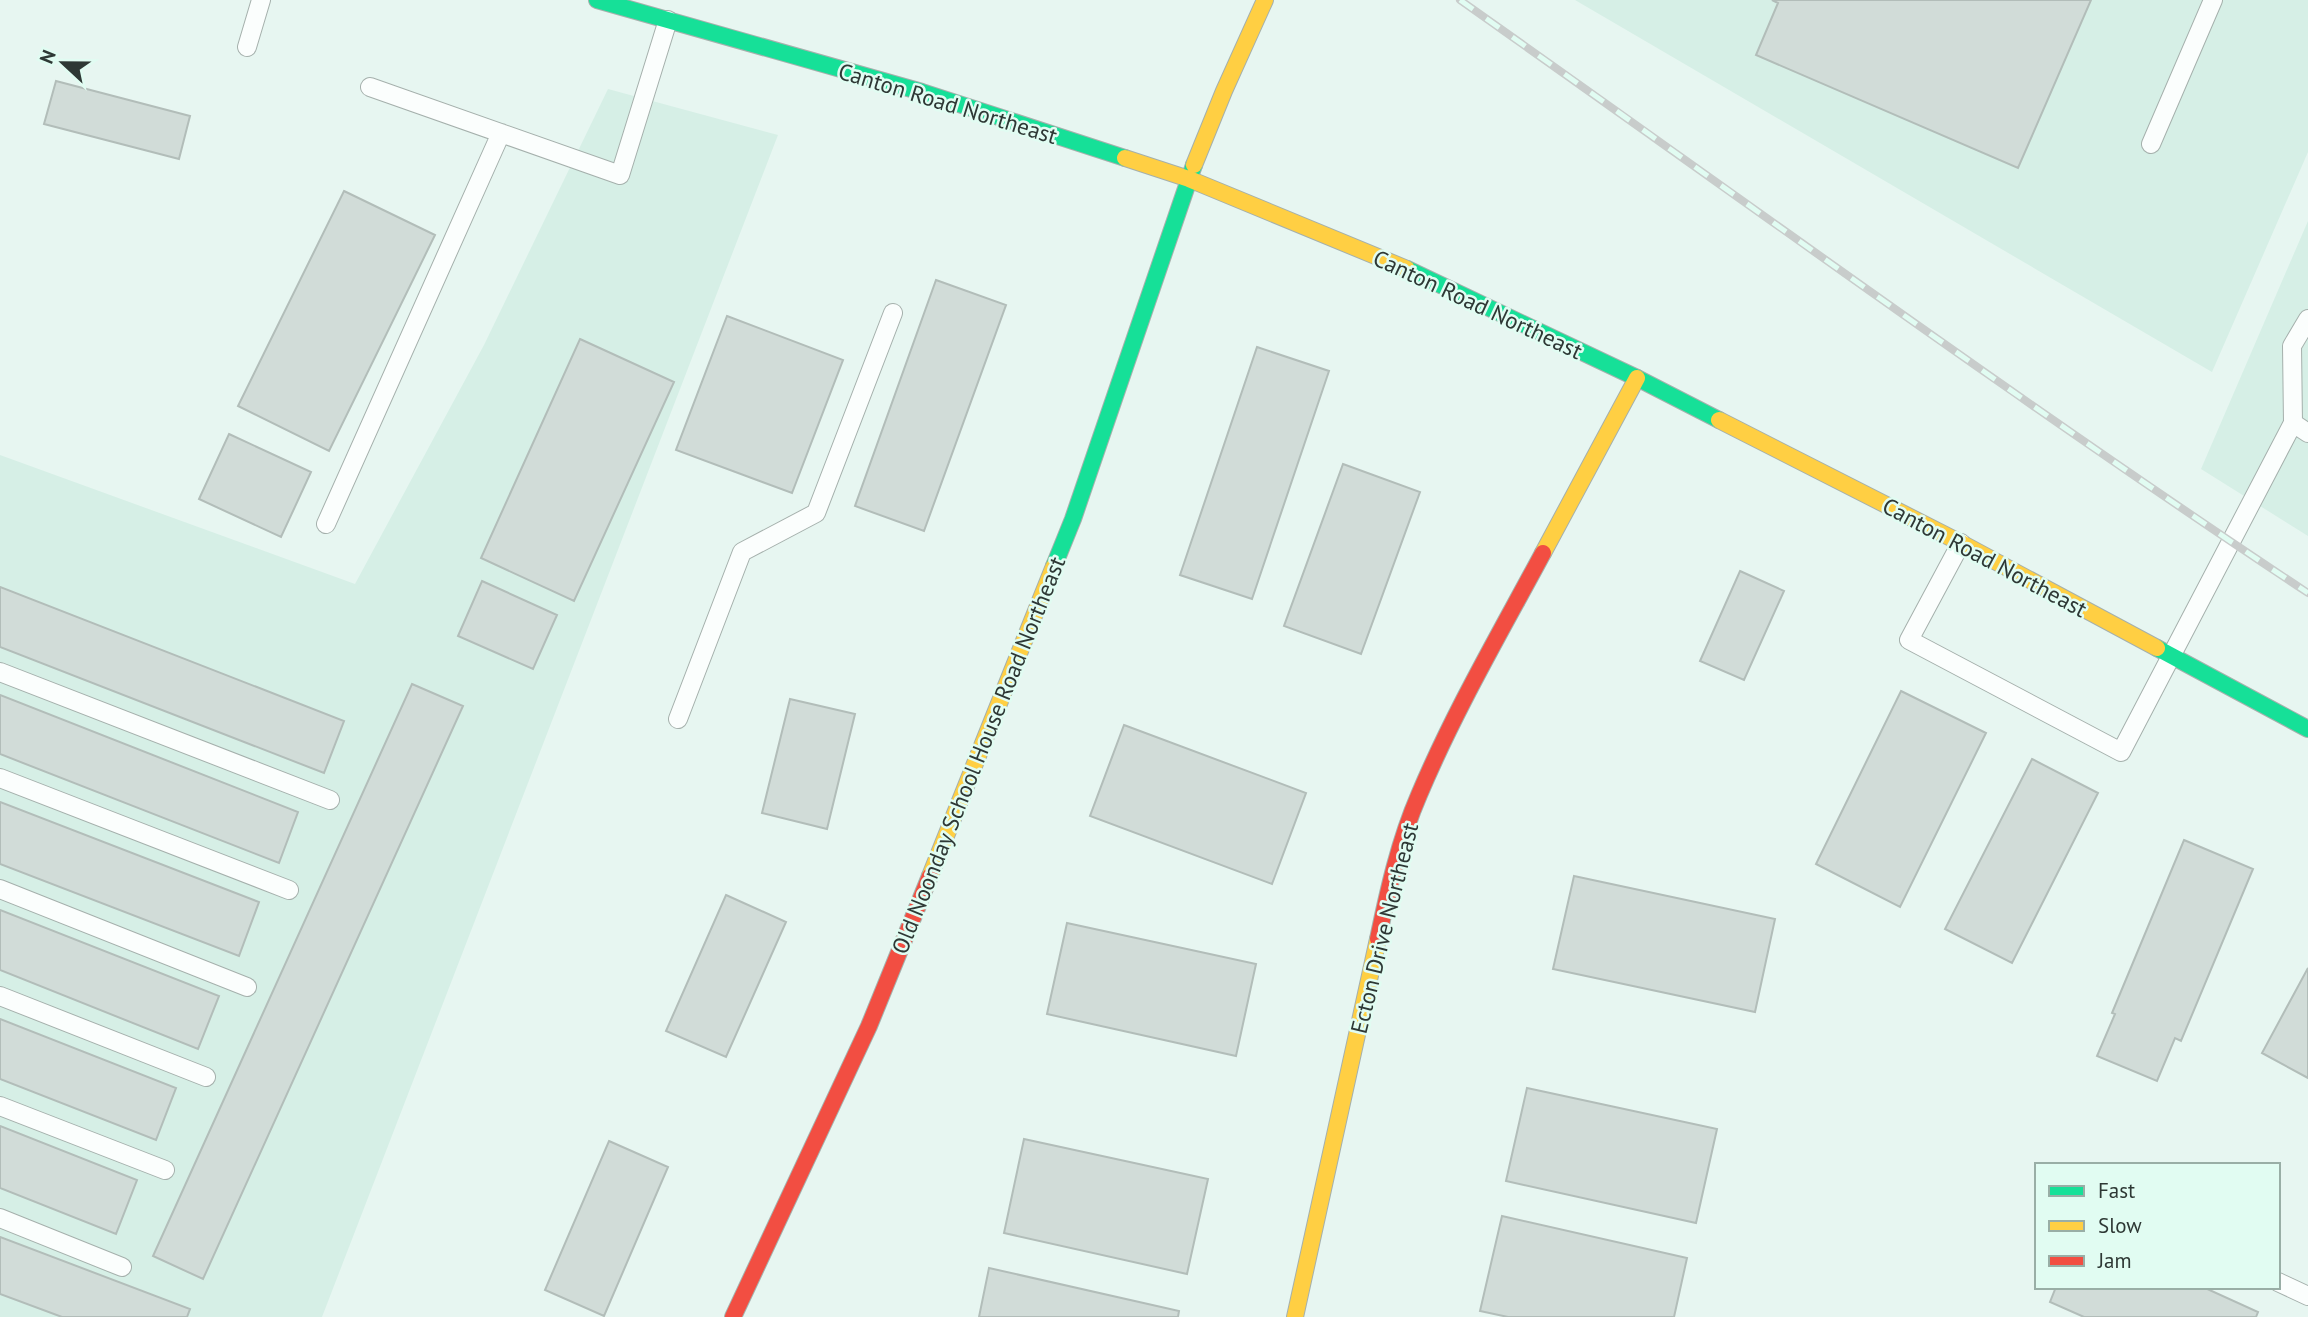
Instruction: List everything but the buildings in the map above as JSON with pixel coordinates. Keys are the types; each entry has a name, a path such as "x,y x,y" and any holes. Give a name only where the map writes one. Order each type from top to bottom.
{"street":[{"name":"Canton Road Northeast","path":"597,0 922,92 1189,179 1407,268 1637,378 1961,542 2308,729"},
{"name":"Old Noonday School House Road Northeast","path":"733,1317 869,1026 1073,519 1189,179 1224,91 1265,0"},
{"name":"Ecton Drive Northeast","path":"1295,1317 1390,883 1418,797 1462,704 1637,378"}],"lane":[{"path":"247,47 261,0"},
{"path":"2151,144 2213,0"},
{"path":"370,87 620,176 668,20"},
{"path":"326,524 501,134"},
{"path":"678,719 742,552 816,513 893,313"},
{"path":"1961,542 1909,640 2121,752 2300,428 2292,346 2308,319"},
{"path":"0,672 330,800"},
{"path":"0,778 289,890"},
{"path":"0,889 247,987"},
{"path":"0,996 206,1077"},
{"path":"0,1106 165,1170"},
{"path":"0,1218 122,1267"},
{"path":"2280,1283 2308,1297"}],"shaded area":[{"path":"1575,0 2308,0 2308,152 2212,372"},
{"path":"608,89 778,135 322,1317 0,1317 0,455 355,584 484,345"},
{"path":"2308,221 2308,536 2201,469"}],"railway":[{"path":"1460,0 1988,374 2308,593"}],"traffic: fast":[{"path":"597,0 922,92 1125,158"},
{"path":"1054,566 1073,519 1194,165"},
{"path":"1407,269 1719,420"},
{"path":"2157,648 2308,729"}],"traffic: slow":[{"path":"1194,165 1265,0"},
{"path":"1125,158 1189,179 1407,269"},
{"path":"1543,553 1637,378"},
{"path":"1719,420 1961,543 2157,648"},
{"path":"930,876 1054,566"},
{"path":"1295,1317 1378,939"}],"traffic: jam":[{"path":"1378,939 1400,848 1419,795 1462,703 1543,553"},
{"path":"733,1317 869,1026 930,876"}]}
